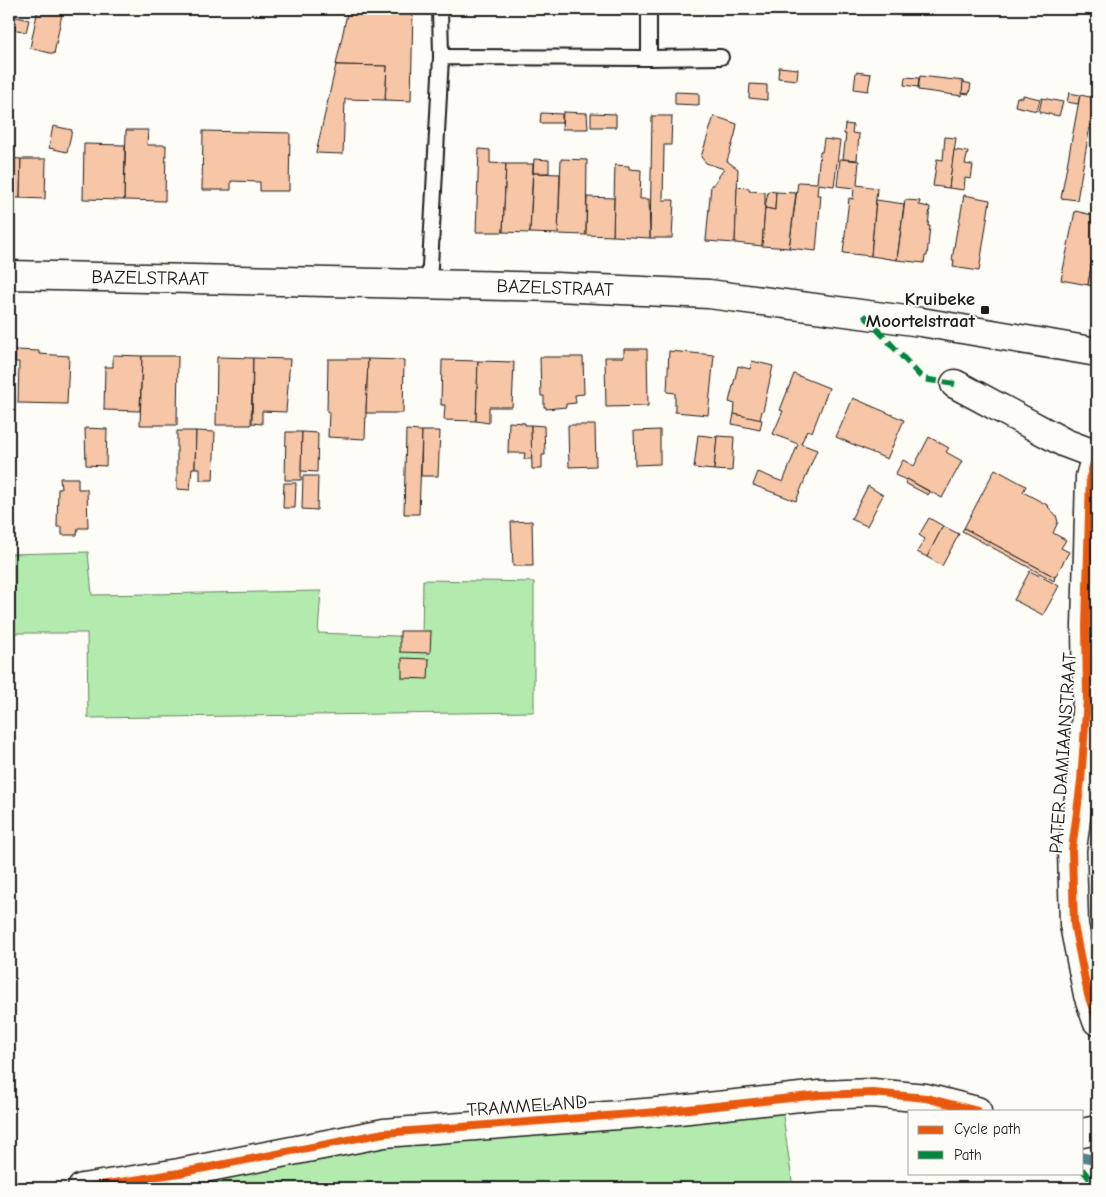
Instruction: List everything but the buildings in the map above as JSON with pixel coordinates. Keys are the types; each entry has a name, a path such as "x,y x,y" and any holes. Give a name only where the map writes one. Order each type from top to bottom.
{"street":[{"name":"BAZELSTRAAT","path":"9,275 556,288 709,294 921,322 1097,352"},
{"path":"955,384 1065,443 1097,455"},
{"name":"PATER DAMIAANSTRAAT","path":"1097,455 1090,477 1086,626 1087,699 1081,781 1072,850 1074,924 1088,996 1097,1021"},
{"name":"TRAMMELAND","path":"82,1188 179,1173 384,1133 873,1093 926,1098 973,1110"},
{"path":"1084,1133 1097,1130"}],"lane":[{"path":"429,285 441,57 440,9"},
{"path":"649,9 649,58"},
{"path":"441,57 721,57"}],"green space":[{"path":"88,552 92,595 321,591 318,633 422,637 423,580 534,582 534,712 88,718 87,633 9,633 9,554"},
{"path":"782,1109 793,1188 69,1188 318,1131 532,1113"}],"waterway":[{"path":"1084,1157 1097,1160"}],"marked path":[{"path":"864,315 923,379 955,384"},
{"path":"1084,1172 1089,1178 1097,1179"}],"cycle path":[{"path":"1096,455 1090,477 1086,626 1087,699 1081,781 1072,850 1074,925 1088,995 1097,1021"},
{"path":"82,1188 179,1173 384,1133 670,1111 819,1095 873,1093 926,1098 973,1110"}],"place":[{"name":"Kruibeke Moortelstraat","path":"985,310"}]}
